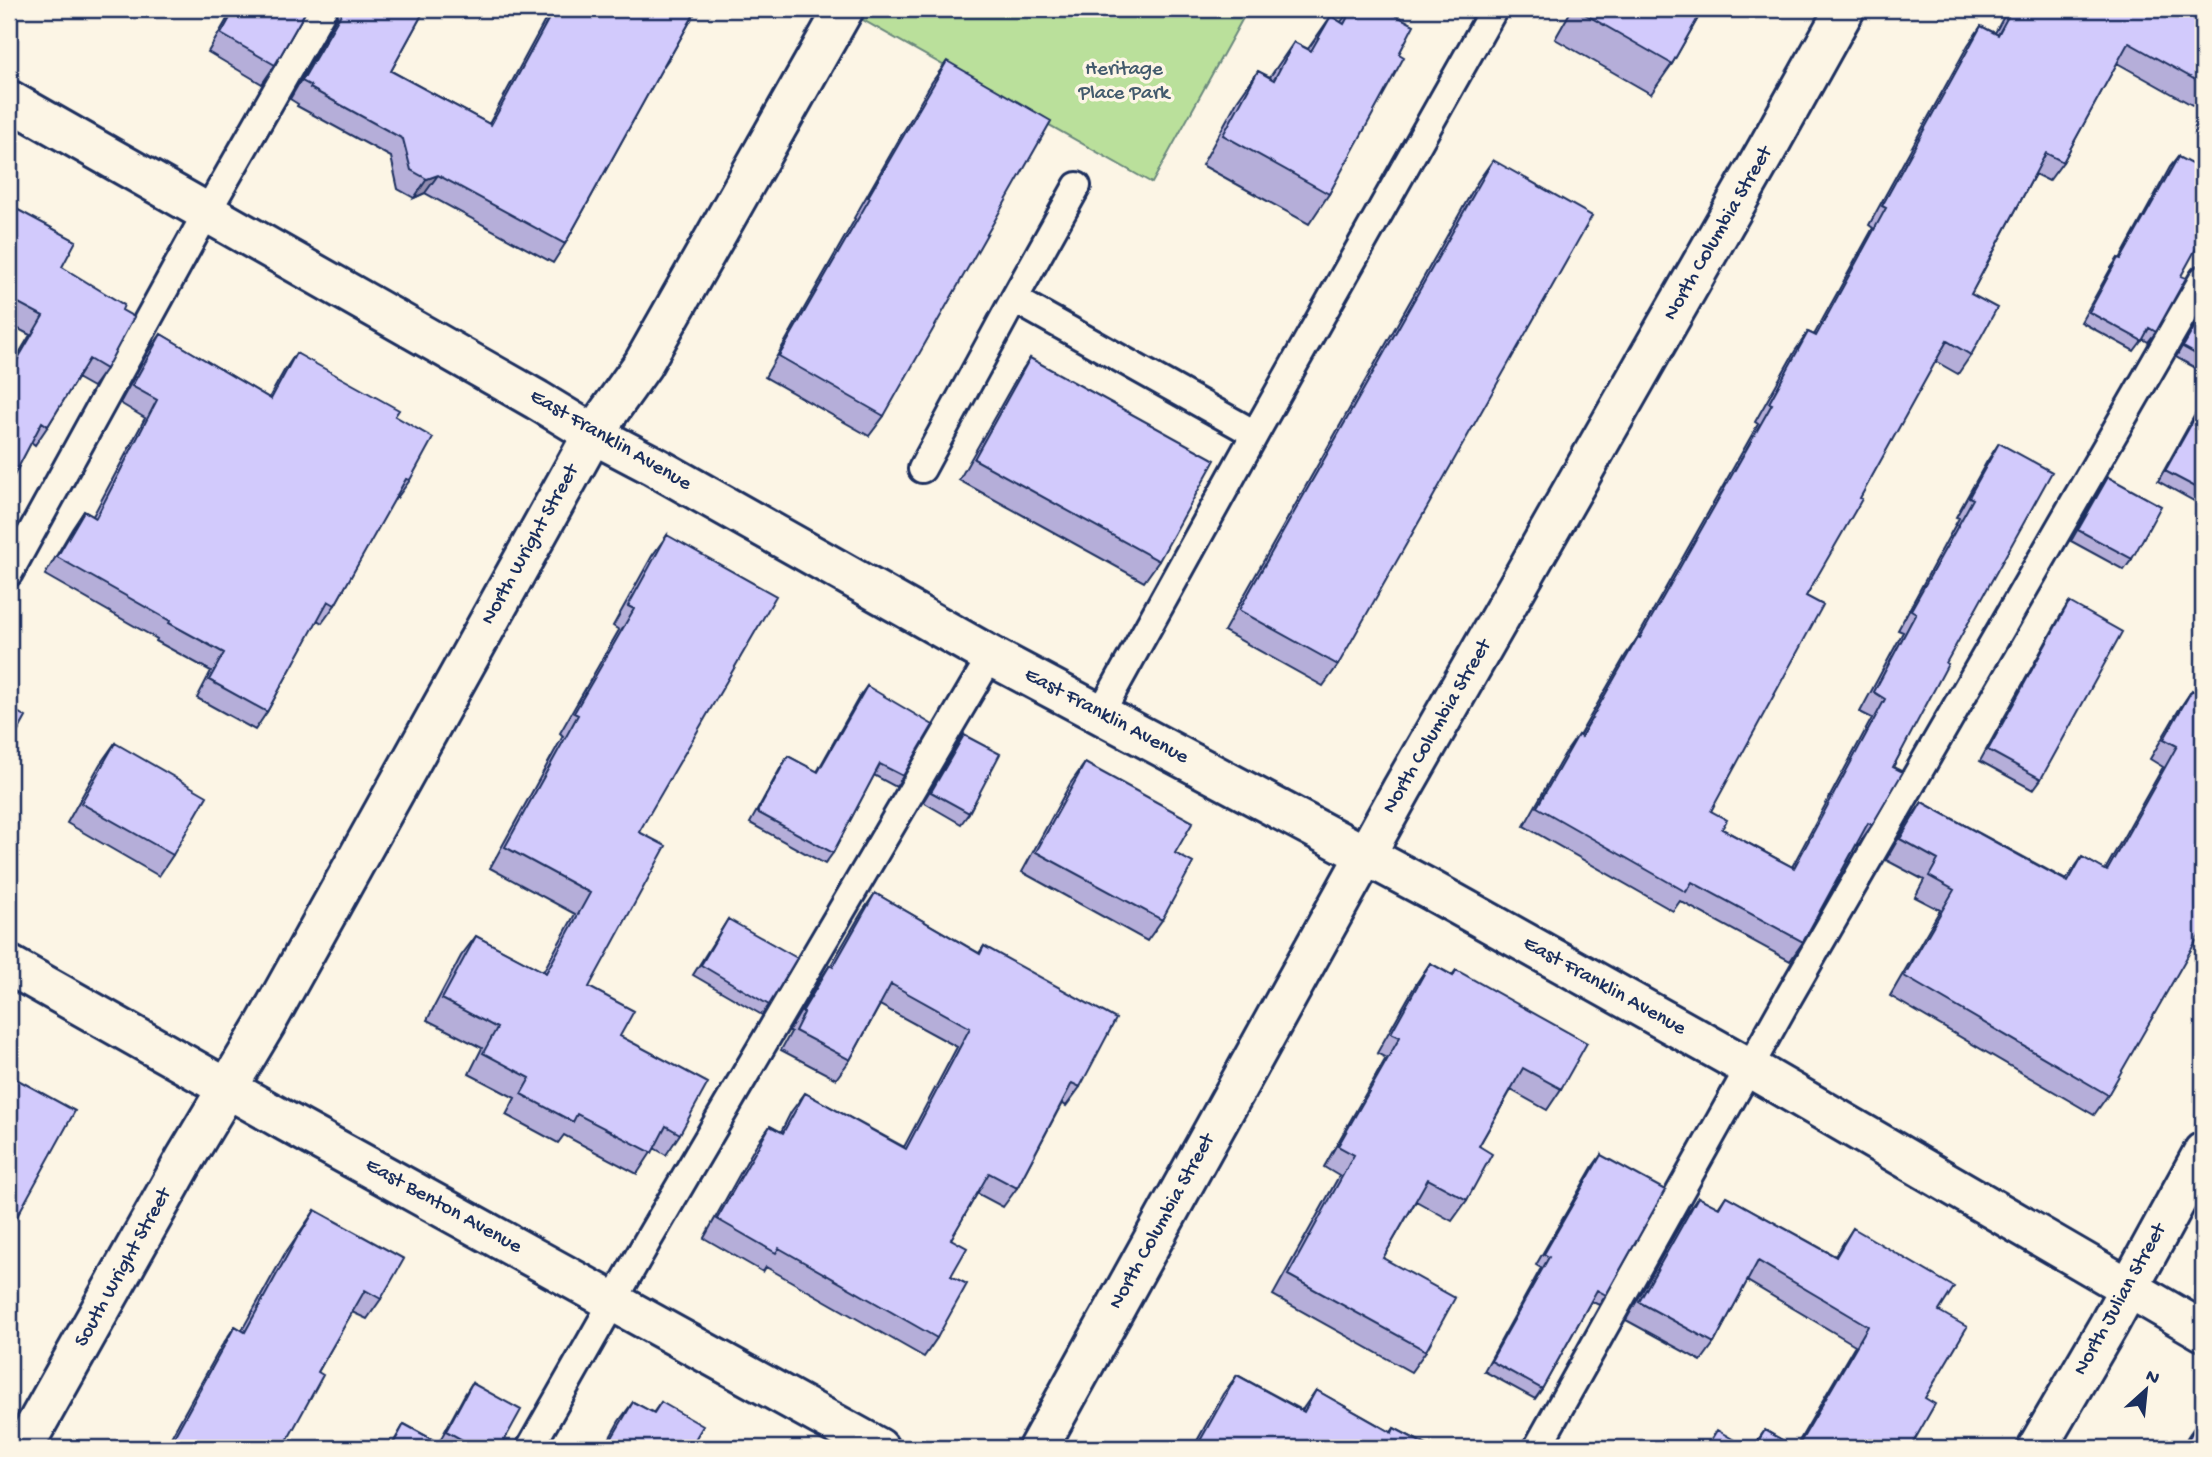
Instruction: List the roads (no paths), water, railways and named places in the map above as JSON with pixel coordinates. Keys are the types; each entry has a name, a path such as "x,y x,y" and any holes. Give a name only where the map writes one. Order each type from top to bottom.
{"street":[{"name":"North Wright Street","path":"227,1088 265,1025 593,434 643,364 844,9"},
{"name":"North Columbia Street","path":"1038,1448 1366,854 1768,149 1844,9"},
{"name":"East Franklin Avenue","path":"9,100 593,434 991,656 1366,854 1750,1069 2203,1331"},
{"name":"East Benton Avenue","path":"9,965 879,1448"},
{"name":"South Wright Street","path":"23,1448 227,1088"},
{"name":"North Julian Street","path":"2037,1448 2108,1326 2203,1152"}],"lane":[{"path":"9,573 207,212 323,9"},
{"path":"1100,714 1493,9"},
{"path":"922,469 1077,186"},
{"path":"1537,1448 1794,988 2203,279"},
{"path":"1014,299 1255,434"},
{"path":"530,1448 648,1240 991,656"}],"park label":[{"name":"Heritage Place Park","path":"1124,82"}]}
